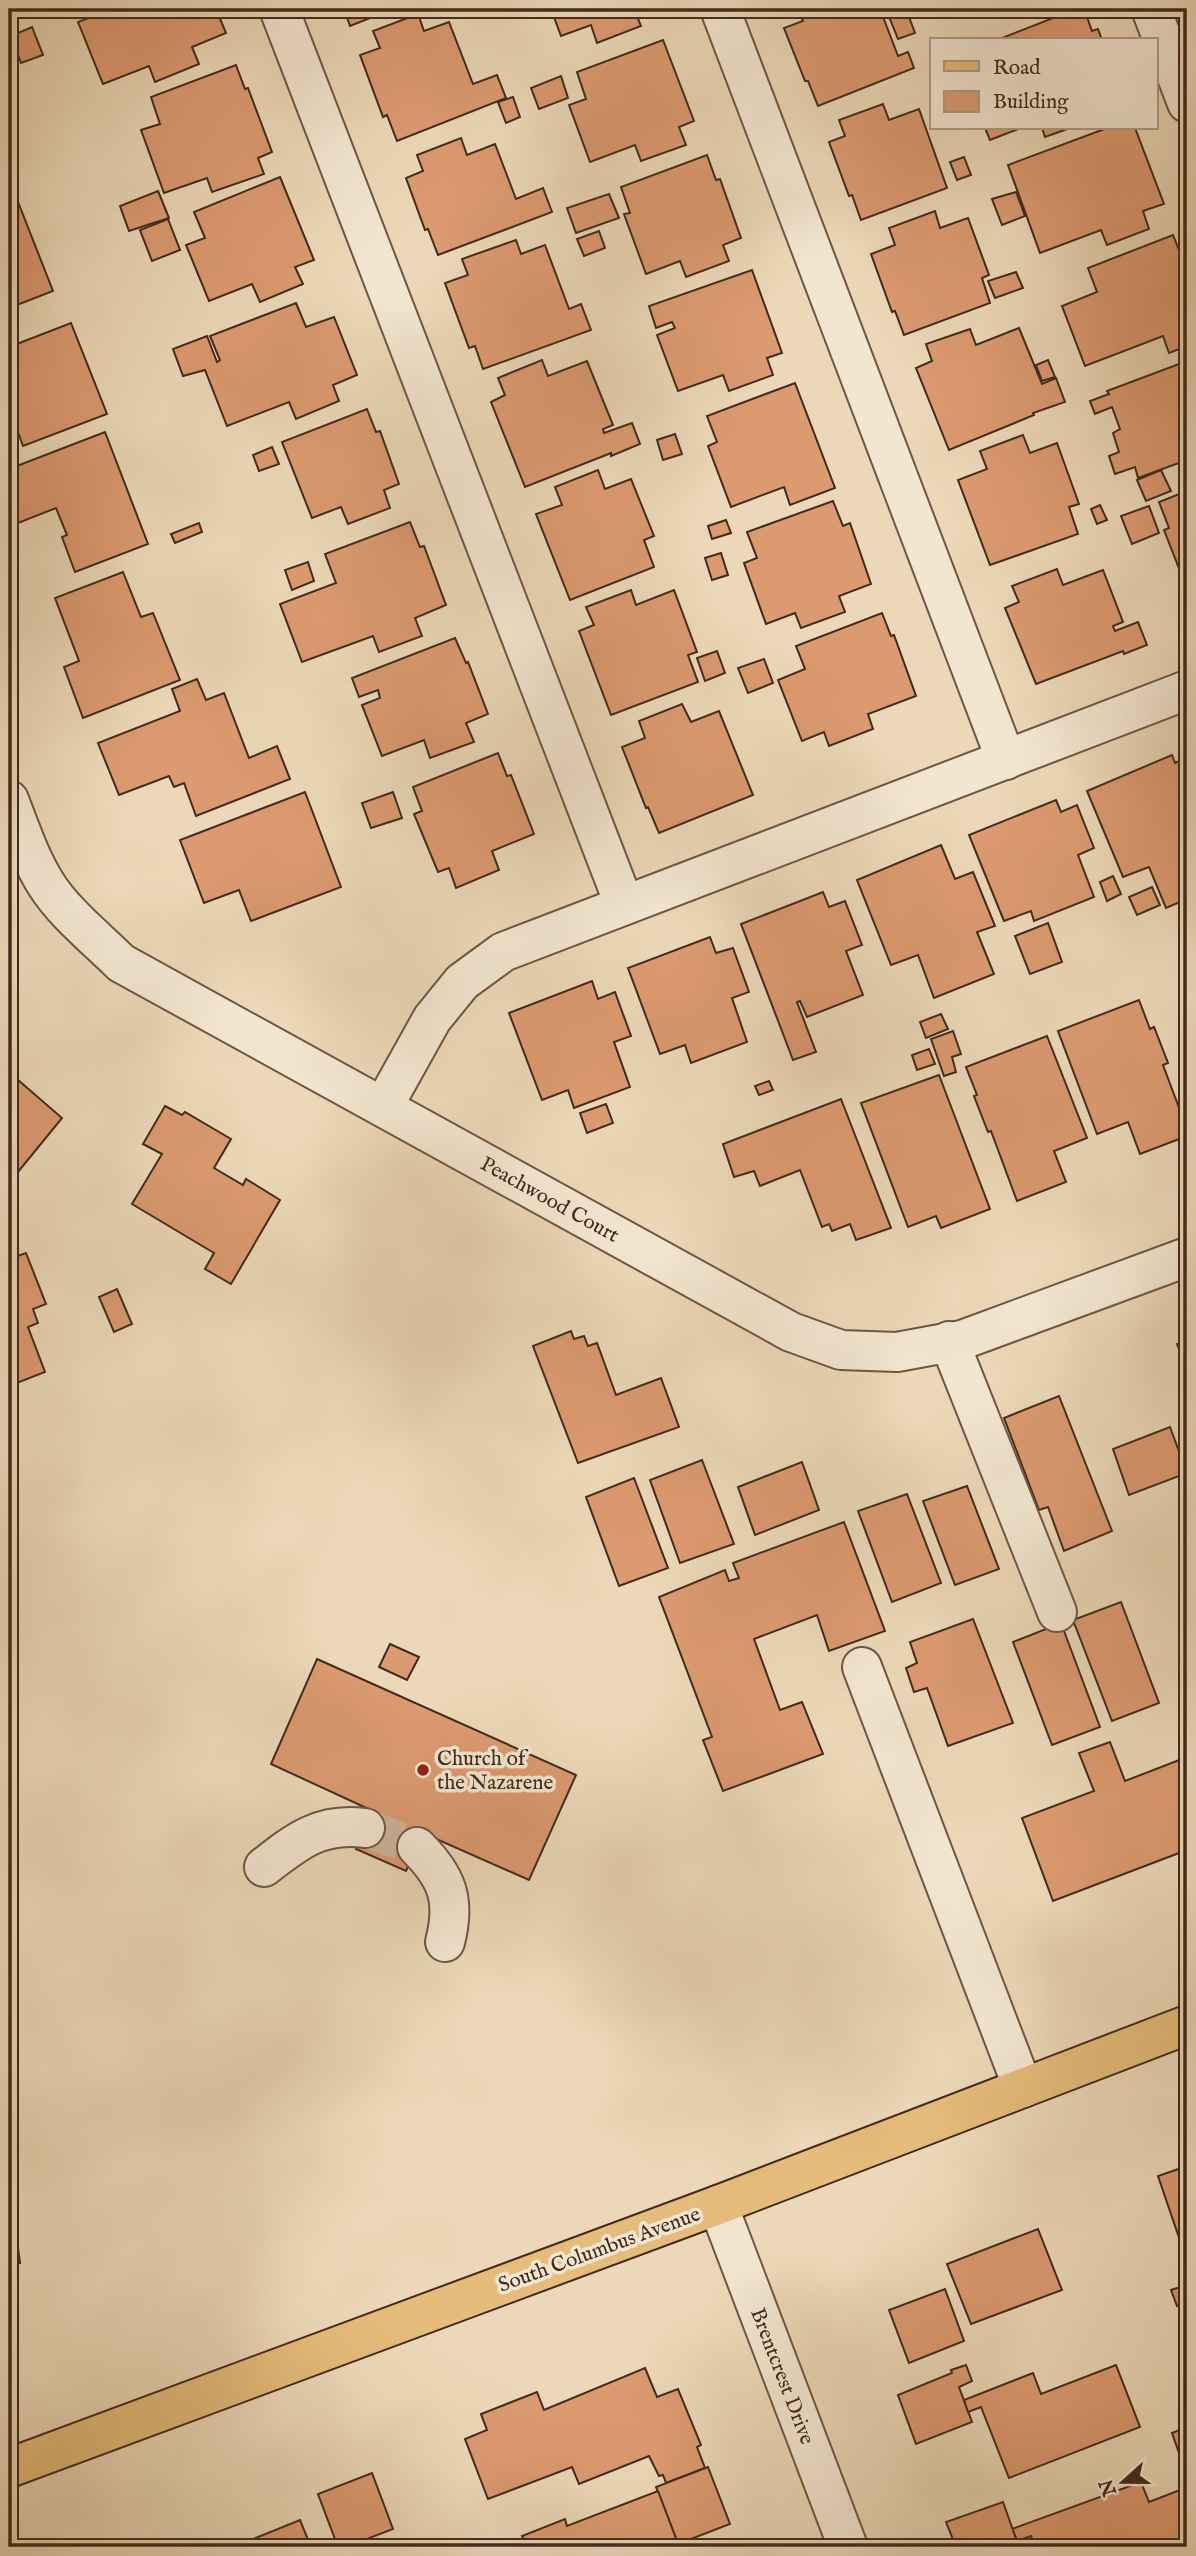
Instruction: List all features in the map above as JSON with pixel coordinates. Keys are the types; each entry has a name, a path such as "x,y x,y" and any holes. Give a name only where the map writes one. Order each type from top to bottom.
{"main road":[{"name":"South Columbus Avenue","path":"9,2468 718,2205 1187,2025"}],"street":[{"path":"279,9 624,904"},
{"path":"720,9 1006,760"},
{"path":"1151,9 1187,103"},
{"path":"383,1107 432,1019 462,982 503,951 1187,690"},
{"name":"Peachwood Court","path":"9,800 47,885 78,921 121,963 791,1332 841,1350 897,1352 962,1340 1187,1257"},
{"path":"949,1342 1057,1612"},
{"path":"862,1667 1023,2088"},
{"path":"264,1867 318,1830 345,1825 365,1828"},
{"path":"417,1847 435,1865 447,1889 452,1917 445,1942"},
{"name":"Brentcrest Drive","path":"718,2205 848,2547"}],"building":[{"path":"76,9 101,9 79,17"},
{"path":"111,9 216,9 226,33 192,47 199,64 155,82 149,66 103,84 78,22"},
{"path":"344,9 393,9 350,26"},
{"path":"551,9 634,9 641,26 597,43 591,25 561,36"},
{"path":"798,9 880,9 898,56 908,52 914,68 818,106 784,28 803,21"},
{"path":"886,9 906,9 915,33 898,39"},
{"path":"1076,9 1084,9 1092,31 1098,29 1101,38 1002,38"},
{"path":"418,14 424,31 449,22 473,84 497,75 506,98 397,141 387,115 383,117 360,55 380,48 373,31"},
{"path":"32,27 43,55 21,63 11,36"},
{"path":"663,40 694,121 679,127 686,145 641,161 635,145 590,162 569,105 586,99 577,72"},
{"path":"236,65 245,89 248,88 272,152 258,158 264,174 212,192 207,178 164,193 141,130 160,124 151,97"},
{"path":"561,76 568,98 539,109 531,88"},
{"path":"513,97 520,117 506,123 498,102"},
{"path":"883,104 889,120 919,109 947,188 861,220 829,142 845,136 839,120"},
{"path":"986,130 1016,130 990,140"},
{"path":"1043,130 1064,130 1045,137"},
{"path":"1102,130 1136,130 1164,204 1143,211 1149,229 1107,245 1101,230 1040,253 1008,165"},
{"path":"461,138 467,155 495,144 516,199 543,188 552,212 438,255 428,229 425,230 406,178 423,171 417,155"},
{"path":"707,155 716,180 720,179 741,238 723,245 729,261 686,277 680,261 646,274 624,214 630,213 621,187"},
{"path":"964,157 971,175 957,180 950,162"},
{"path":"280,177 314,260 295,267 303,284 260,302 252,284 209,301 186,245 205,238 194,212"},
{"path":"9,179 53,291 9,308"},
{"path":"158,191 169,218 129,231 120,206"},
{"path":"1016,192 1025,216 1002,225 992,199"},
{"path":"609,194 619,218 576,233 567,208"},
{"path":"935,211 940,228 968,218 989,275 982,278 990,303 904,335 895,311 892,312 871,254 895,245 889,228"},
{"path":"168,219 180,250 152,261 140,230"},
{"path":"599,231 605,248 584,256 577,239"},
{"path":"1173,235 1187,265 1187,346 1169,353 1163,336 1085,366 1062,306 1097,292 1088,268"},
{"path":"516,240 521,254 545,245 569,309 581,304 591,330 483,369 475,346 469,348 445,283 468,275 462,259"},
{"path":"752,270 782,353 767,358 773,375 729,391 723,375 678,391 657,335 675,328 672,322 656,328 649,306"},
{"path":"1016,272 1023,288 995,298 988,281"},
{"path":"296,303 306,327 334,317 357,375 333,385 339,401 296,419 289,402 227,426 205,370 183,376 173,349 207,336 217,362 220,360 210,336"},
{"path":"71,323 107,414 23,446 11,413 9,414 9,347"},
{"path":"1019,328 1042,384 1056,378 1065,402 949,450 916,368 932,361 926,344 970,329 976,345"},
{"path":"542,360 548,376 587,361 613,425 603,429 604,433 632,423 640,444 525,487 491,402 505,395 498,378"},
{"path":"1048,360 1055,377 1042,381 1036,365"},
{"path":"1187,361 1187,469 1184,461 1138,478 1135,467 1115,474 1109,456 1119,452 1113,433 1120,429 1112,407 1095,414 1090,401 1109,394 1107,391"},
{"path":"795,383 835,488 790,505 784,487 731,507 708,446 717,442 707,416"},
{"path":"367,409 376,432 380,431 399,484 384,490 390,508 348,524 341,507 312,518 282,442"},
{"path":"105,432 148,544 75,572 62,537 67,535 56,508 13,525 9,515 9,469"},
{"path":"675,434 682,454 663,460 657,440"},
{"path":"1023,435 1030,453 1057,443 1079,504 1069,507 1078,534 990,565 958,480 987,469 980,451"},
{"path":"272,447 279,464 259,471 253,455"},
{"path":"598,470 605,489 631,479 654,536 644,540 654,567 570,600 536,514 562,505 555,487"},
{"path":"1161,470 1171,491 1146,501 1137,480"},
{"path":"1187,491 1187,589 1164,530 1169,528 1159,502"},
{"path":"833,501 843,526 850,523 871,584 839,596 845,612 801,628 795,613 766,624 744,563 757,558 747,532"},
{"path":"1100,505 1107,520 1097,524 1091,509"},
{"path":"1149,506 1159,533 1132,544 1121,516"},
{"path":"726,520 731,533 712,539 708,526"},
{"path":"410,522 420,547 424,546 446,605 415,618 422,636 379,652 373,636 302,662 280,604 336,583 325,554"},
{"path":"199,523 202,532 175,543 171,534"},
{"path":"721,553 728,575 712,580 705,558"},
{"path":"308,562 314,581 292,590 285,570"},
{"path":"1057,569 1063,585 1103,570 1123,622 1113,626 1115,631 1138,622 1147,645 1124,654 1123,651 1036,684 1005,608 1019,602 1012,586"},
{"path":"123,572 141,617 153,613 180,680 83,718 64,667 79,661 55,598"},
{"path":"631,590 636,605 674,590 697,652 688,655 698,682 611,715 579,631 594,625 586,607"},
{"path":"882,613 891,636 894,635 916,696 868,714 873,729 829,746 824,732 802,741 778,680 805,669 796,646"},
{"path":"455,638 466,663 468,662 488,714 466,723 474,742 430,758 424,740 382,756 362,705 380,698 378,690 359,697 352,678"},
{"path":"717,651 725,673 705,681 697,658"},
{"path":"764,659 773,683 748,693 738,668"},
{"path":"197,679 206,700 224,693 249,758 277,746 290,779 196,816 184,783 174,787 169,776 119,795 98,743 180,711 172,689"},
{"path":"682,704 691,722 719,711 753,795 659,833 622,747 645,738 639,721"},
{"path":"498,753 507,776 511,775 534,834 492,851 499,870 456,888 449,868 438,872 414,814 422,811 413,787"},
{"path":"1172,755 1175,763 1187,757 1187,899 1166,908 1149,867 1123,877 1087,791"},
{"path":"305,792 341,887 251,921 239,890 204,903 180,840"},
{"path":"393,792 402,818 371,828 362,803"},
{"path":"1056,800 1061,812 1077,805 1094,848 1078,855 1094,897 1034,921 1031,911 1004,921 969,835"},
{"path":"941,845 955,879 973,872 995,926 977,932 994,974 934,998 918,955 891,965 857,880"},
{"path":"1113,876 1121,894 1107,901 1100,882"},
{"path":"1152,887 1160,905 1137,915 1129,897"},
{"path":"823,892 829,907 845,901 862,945 846,951 863,995 807,1017 800,1001 797,1002 816,1052 793,1060 741,924"},
{"path":"1048,923 1062,962 1030,974 1015,936"},
{"path":"710,937 716,953 733,948 749,992 732,998 747,1042 691,1063 685,1045 660,1054 628,968"},
{"path":"592,981 598,999 615,992 631,1036 614,1042 630,1087 574,1108 568,1090 542,1100 509,1013"},
{"path":"1139,1000 1150,1029 1154,1027 1168,1063 1163,1065 1187,1129 1187,1136 1140,1154 1128,1122 1097,1134 1058,1031"},
{"path":"941,1014 948,1029 926,1038 920,1022"},
{"path":"953,1031 961,1054 952,1057 956,1072 944,1076 931,1039"},
{"path":"1047,1036 1087,1138 1054,1151 1066,1182 1017,1201 991,1131 988,1132 974,1096 977,1095 966,1067"},
{"path":"929,1049 935,1064 917,1070 912,1055"},
{"path":"9,1074 62,1118 9,1183"},
{"path":"939,1075 990,1209 941,1228 936,1216 908,1227 861,1103"},
{"path":"769,1081 773,1090 759,1095 755,1086"},
{"path":"841,1099 891,1228 856,1240 850,1224 832,1231 829,1224 822,1227 800,1170 760,1186 754,1171 734,1177 723,1144"},
{"path":"606,1104 613,1123 587,1133 580,1113"},
{"path":"165,1106 182,1115 185,1112 231,1139 214,1168 243,1185 246,1179 280,1200 231,1284 205,1269 214,1253 132,1204 162,1154 143,1144"},
{"path":"26,1253 46,1304 33,1309 38,1323 28,1327 45,1372 9,1386 9,1259"},
{"path":"117,1289 132,1324 114,1332 99,1297"},
{"path":"571,1331 574,1339 584,1336 588,1346 597,1343 616,1395 661,1378 679,1427 578,1463 533,1346"},
{"path":"1187,1340 1187,1370 1177,1344"},
{"path":"1059,1396 1112,1531 1064,1551 1048,1507 1039,1510 1004,1418"},
{"path":"1170,1427 1187,1473 1129,1495 1113,1449"},
{"path":"702,1460 734,1544 680,1563 650,1480"},
{"path":"802,1462 819,1510 755,1535 738,1487"},
{"path":"634,1478 668,1568 619,1586 586,1497"},
{"path":"967,1486 999,1569 955,1585 923,1501"},
{"path":"907,1494 941,1583 892,1602 858,1511"},
{"path":"844,1522 885,1631 829,1651 817,1615 754,1639 780,1710 802,1702 823,1754 723,1791 703,1740 712,1737 659,1597 725,1570 729,1581 739,1578 733,1563"},
{"path":"1121,1602 1159,1703 1112,1721 1073,1620"},
{"path":"973,1619 1013,1723 948,1746 927,1688 914,1692 906,1668 917,1663 910,1642"},
{"path":"1061,1623 1100,1727 1052,1745 1013,1642"},
{"path":"390,1644 419,1657 407,1680 379,1667"},
{"name":"Church of the Nazarene","path":"317,1659 576,1775 529,1880 423,1833 406,1871 356,1849 373,1811 271,1764"},
{"path":"1110,1742 1125,1781 1187,1757 1187,1850 1053,1901 1022,1818 1094,1791 1079,1753"},
{"path":"1187,2166 1187,2261 1158,2176"},
{"path":"9,2180 20,2263 9,2265"},
{"path":"1038,2229 1062,2290 971,2324 947,2264"},
{"path":"1187,2285 1187,2302 1177,2306 1171,2290"},
{"path":"945,2289 964,2341 909,2363 889,2310"},
{"path":"966,2365 972,2381 959,2387 972,2422 916,2444 898,2395"},
{"path":"1116,2365 1140,2427 1009,2478 981,2407 968,2412 964,2400 1033,2373 1041,2394"},
{"path":"645,2368 657,2397 678,2389 701,2445 697,2447 705,2468 666,2483 663,2475 659,2476 649,2456 579,2484 572,2467 488,2499 465,2439 487,2430 481,2414 537,2392 544,2410"},
{"path":"1187,2427 1187,2466 1184,2467 1172,2433"},
{"path":"708,2467 730,2524 678,2544 656,2487"},
{"path":"372,2473 393,2529 346,2547 338,2547 318,2494"},
{"path":"1141,2482 1149,2502 1180,2490 1187,2511 1187,2547 1035,2547 1031,2536 1017,2541 1012,2529"},
{"path":"658,2491 677,2541 667,2545 668,2547 527,2547 522,2536 565,2519 567,2526"},
{"path":"1003,2502 1019,2547 956,2547 946,2522"},
{"path":"300,2520 311,2547 250,2547 248,2541"},
{"path":"362,2541 364,2547 346,2547"}],"tunnel":[{"path":"365,1828 417,1847"}],"place":[{"name":"Church of the Nazarene","path":"423,1770"}]}
